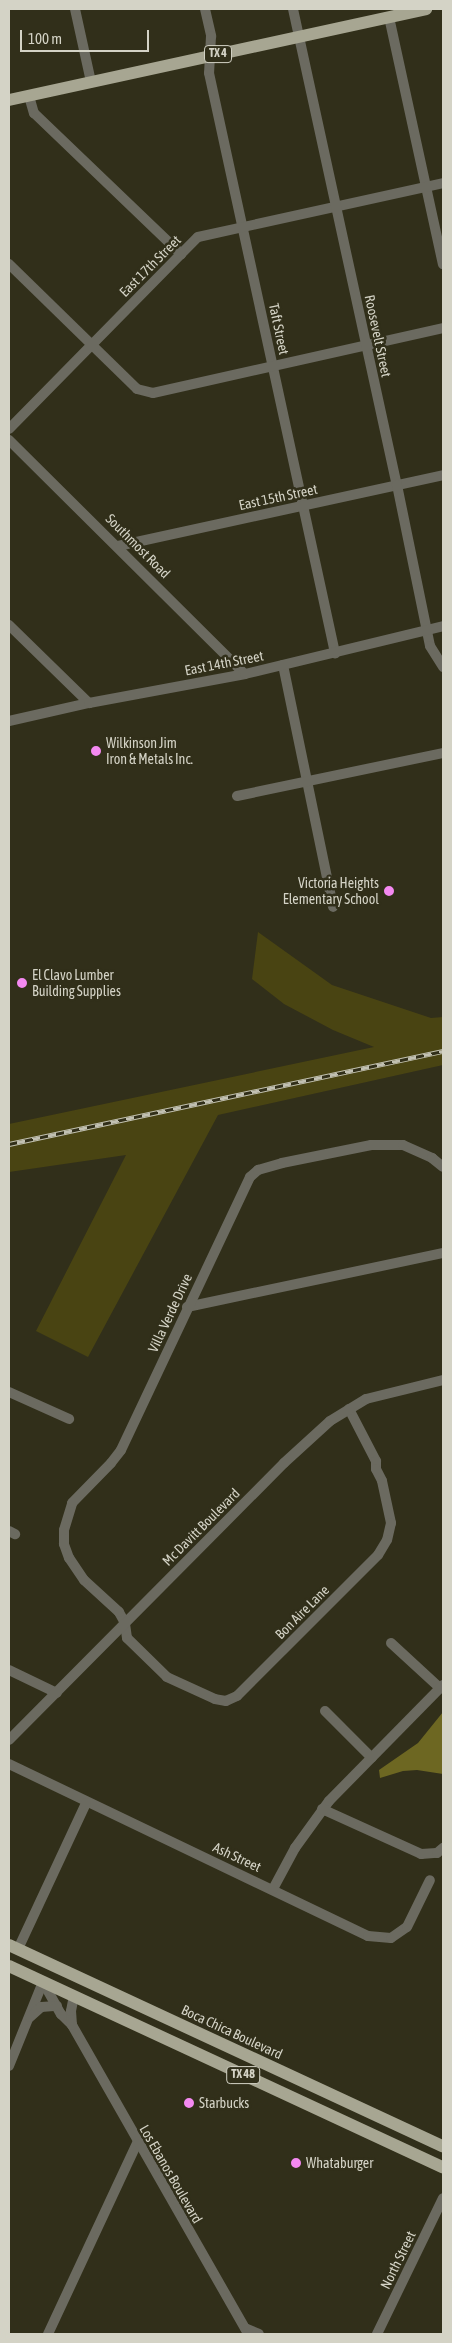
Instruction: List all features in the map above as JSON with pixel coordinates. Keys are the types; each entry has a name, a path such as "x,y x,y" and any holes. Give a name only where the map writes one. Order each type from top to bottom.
{"main road":[{"name":"TX 4","path":"9,100 426,9"},
{"name":"Boca Chica Boulevard","path":"13,1947 443,2146"},
{"name":"TX 48","path":"9,1966 443,2167"},
{"path":"319,2110 330,2106 443,2158"}],"street":[{"path":"75,9 90,82"},
{"name":"Taft Street","path":"205,9 211,36 210,73 336,654"},
{"name":"Roosevelt Street","path":"293,9 397,485 430,646 443,667"},
{"path":"389,17 443,264"},
{"path":"30,96 34,113 181,254"},
{"name":"East 17th Street","path":"9,429 198,237 443,183"},
{"path":"9,264 137,389 153,393 443,328"},
{"name":"Southmost Road","path":"9,440 245,674"},
{"name":"East 15th Street","path":"118,546 443,475"},
{"path":"9,625 89,703"},
{"name":"East 14th Street","path":"9,721 89,703 245,674 336,654 443,626"},
{"path":"283,665 333,907"},
{"path":"237,796 306,783 443,752"},
{"name":"Villa Verde Drive","path":"125,1623 119,1612 74,1568 64,1544 64,1530 72,1503 121,1450 250,1177 258,1170 371,1145 389,1144 403,1145 421,1152 443,1167"},
{"path":"187,1308 443,1253"},
{"name":"Mc Davitt Boulevard","path":"9,1740 284,1463 330,1421 366,1399 443,1380"},
{"path":"9,1392 69,1419"},
{"name":"Bon Aire Lane","path":"125,1623 127,1638 166,1678 215,1699 226,1701 237,1696 378,1555 387,1540 391,1523 382,1481 376,1469 376,1461 349,1409"},
{"path":"273,1889 295,1848 322,1809 442,1687 391,1642"},
{"path":"9,1670 57,1693"},
{"path":"325,1711 372,1758"},
{"name":"Ash Street","path":"9,1764 86,1803 273,1889 368,1936 391,1938 407,1927 430,1880"},
{"path":"13,1947 86,1803"},
{"path":"322,1809 421,1854 437,1853 443,1848"},
{"path":"9,2066 43,1982"},
{"name":"Los Ebanos Boulevard","path":"43,1982 57,2006 72,2026 137,2143 246,2331"},
{"path":"72,2026 71,2011 74,1996"},
{"path":"30,2017 40,2008 57,2006"},
{"path":"48,2334 137,2143"},
{"name":"North Street","path":"377,2334 443,2198"},
{"path":"246,2331 259,2334"}],"shaded area":[{"path":"258,932 332,985 431,1018 443,1017 443,1065 218,1115 88,1357 36,1331 126,1155 9,1172 9,1124 374,1047 333,1030 284,1004 252,979"},
{"path":"443,1712 443,1774 417,1770 403,1771 380,1778 379,1770 418,1743"}],"railway":[{"path":"9,1144 443,1051"}],"place":[{"name":"Wilkinson Jim Iron & Metals Inc.","path":"96,751"},
{"name":"Victoria Heights Elementary School","path":"389,891"},
{"name":"El Clavo Lumber Building Supplies","path":"22,983"},
{"name":"Starbucks","path":"189,2103"},
{"name":"Whataburger","path":"296,2163"}]}
